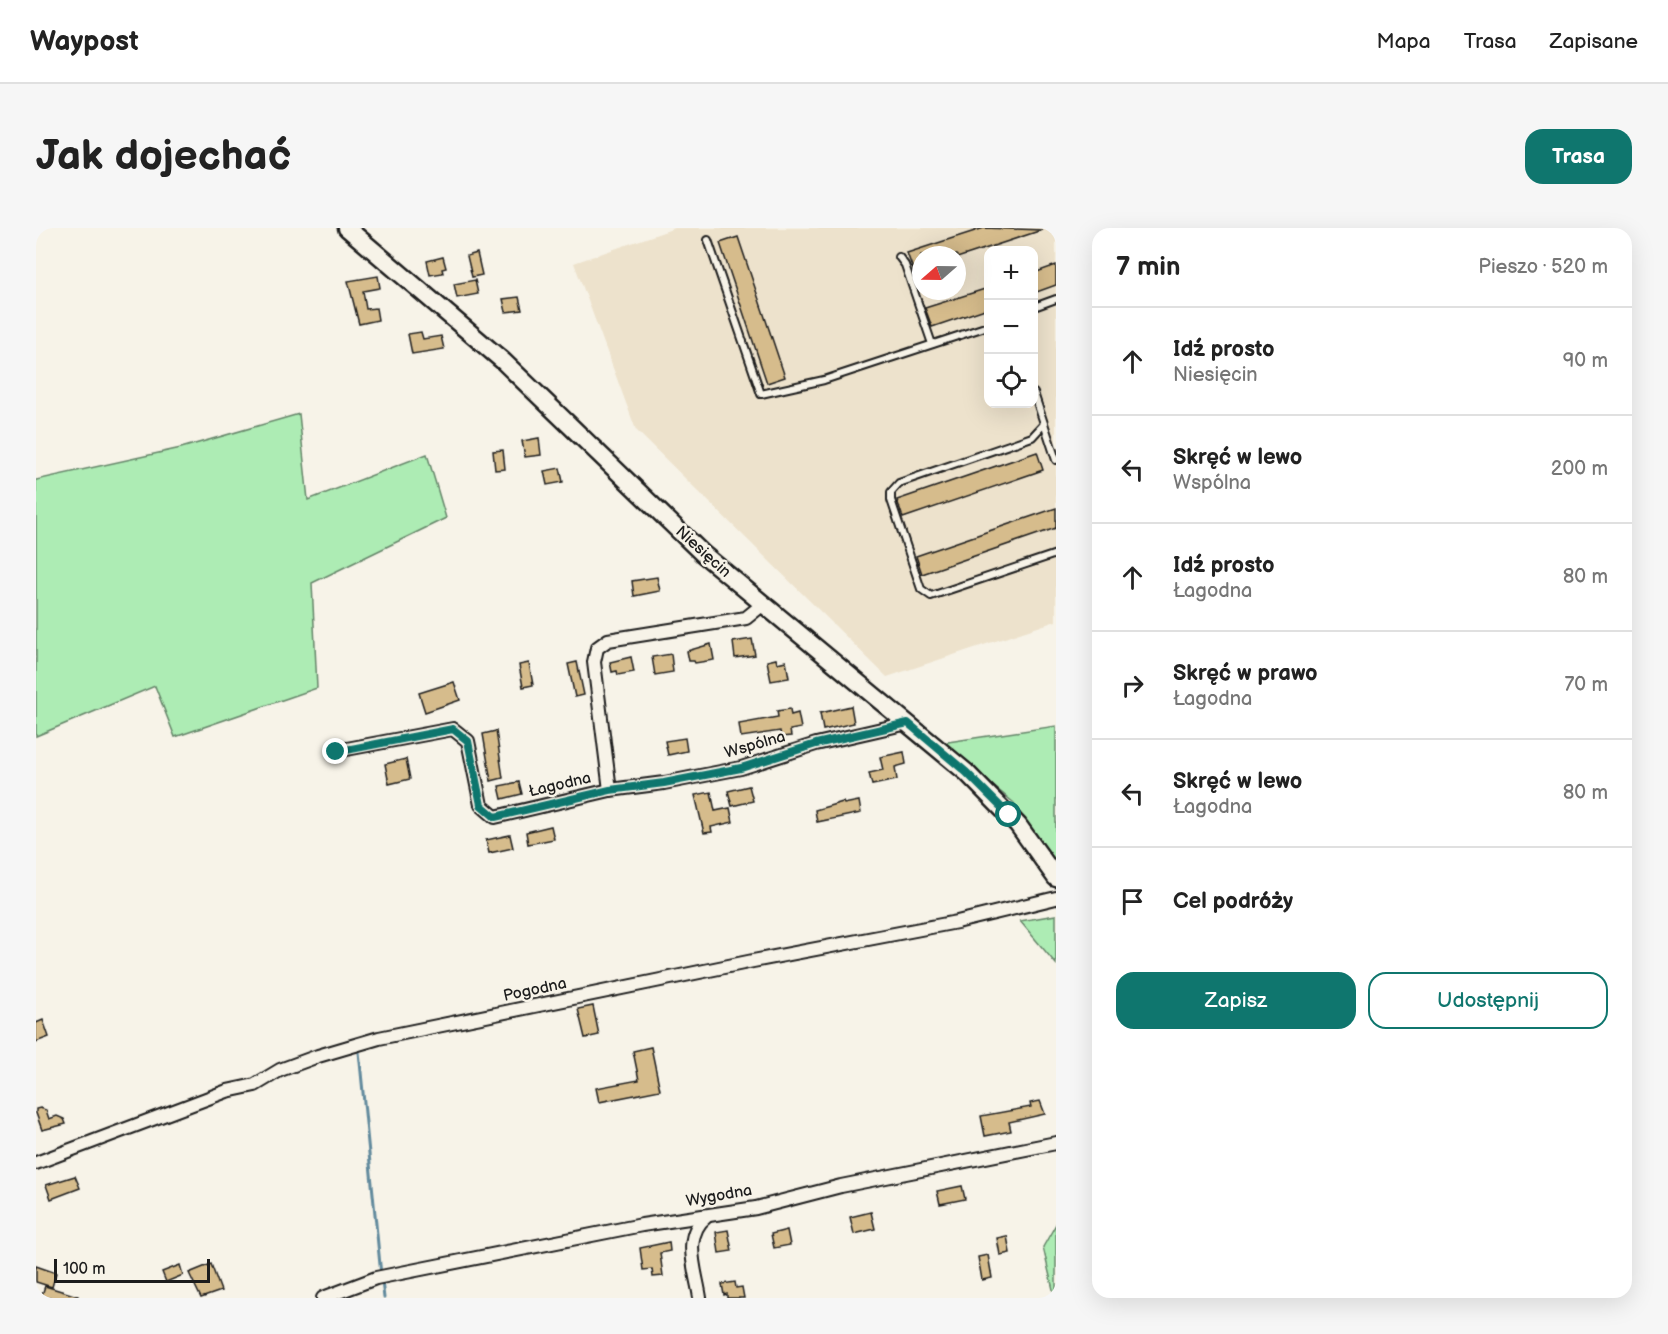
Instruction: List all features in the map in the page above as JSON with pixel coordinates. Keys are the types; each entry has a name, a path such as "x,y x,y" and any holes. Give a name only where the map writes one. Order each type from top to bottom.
{"street":[{"name":"Niesięcin","path":"347,228 503,361 680,532 762,605 966,772 1009,815 1056,878"},
{"name":"Łagodna","path":"336,752 453,729 468,741 481,805 495,817 610,790 594,662 597,648 608,640 746,618 762,605"},
{"name":"Wspólna","path":"610,790 664,783 741,768 816,744 908,723"},
{"name":"Pogodna","path":"36,1163 227,1091 255,1084 280,1070 360,1043 753,961 957,922 1056,898"},
{"name":"Wygodna","path":"323,1298 381,1277 642,1225 708,1216 1056,1143"},
{"path":"700,1298 692,1244 698,1223 708,1216"}],"lane":[{"path":"708,240 761,394 824,380 984,327"},
{"path":"899,257 905,265 932,344"},
{"path":"1038,306 1056,299"},
{"path":"1038,405 1056,460"},
{"path":"1044,424 1032,437 899,483 891,492 891,500 921,589 931,596 1056,554"}],"shaded area":[{"path":"675,228 1056,228 1056,621 887,677 636,430 574,263"}],"green space":[{"path":"299,414 308,500 427,454 446,518 312,583 317,688 175,737 155,686 36,736 36,480 181,448"},
{"path":"1056,726 1056,869 1014,803 941,743"},
{"path":"1056,915 1056,964 1020,921"},
{"path":"1056,1224 1056,1298 1055,1298 1043,1247"}],"building":[{"path":"984,228 1042,230 993,246 984,246 984,249 966,255 966,246 929,246"},
{"path":"738,237 785,377 767,383 720,243"},
{"path":"912,251 912,267 907,253"},
{"path":"477,253 482,275 472,277 467,256"},
{"path":"443,257 446,268 442,269 443,273 430,275 427,261"},
{"path":"1056,265 1056,285 1038,292 1038,272"},
{"path":"378,276 380,288 363,291 366,309 376,308 378,320 359,324 348,281"},
{"path":"475,280 478,294 457,298 454,284"},
{"path":"984,289 984,309 932,327 925,308 950,300 966,300 966,295"},
{"path":"519,297 522,310 506,312 503,299"},
{"path":"421,332 423,339 441,336 444,349 412,354 408,334"},
{"path":"539,438 541,455 525,457 522,441"},
{"path":"503,450 505,469 495,470 493,451"},
{"path":"1037,452 1043,470 903,518 897,500"},
{"path":"560,468 563,482 547,485 544,471"},
{"path":"1056,508 1056,528 922,574 916,556"},
{"path":"657,577 660,591 634,596 632,581"},
{"path":"752,639 755,655 735,658 733,642"},
{"path":"711,644 714,660 695,663 689,661 687,651"},
{"path":"671,654 673,672 655,675 652,657"},
{"path":"631,657 634,672 618,675 617,671 612,672 610,662"},
{"path":"776,659 777,663 786,661 789,678 771,681 767,661"},
{"path":"577,662 584,695 575,697 568,664"},
{"path":"529,663 533,685 523,687 519,665"},
{"path":"454,682 460,700 425,712 419,693"},
{"path":"851,706 854,723 823,730 820,713"},
{"path":"790,709 791,715 798,713 801,728 790,730 791,736 781,737 780,731 741,737 739,724 778,717 777,711"},
{"path":"496,731 503,778 491,781 483,734"},
{"path":"685,738 687,751 668,755 665,741"},
{"path":"904,752 906,764 895,767 897,780 872,785 869,773 883,770 880,757"},
{"path":"406,759 410,779 389,784 385,764"},
{"path":"519,782 522,794 502,799 499,786"},
{"path":"749,786 753,801 732,806 728,791"},
{"path":"711,792 715,811 730,808 733,822 711,827 712,832 704,833 695,795"},
{"path":"859,801 861,813 817,822 815,810 843,802 844,804"},
{"path":"551,826 554,839 528,844 526,832"},
{"path":"510,835 513,848 489,853 486,840"},
{"path":"593,1006 599,1035 585,1038 578,1009"},
{"path":"43,1020 49,1037 36,1042 36,1023"},
{"path":"651,1047 660,1090 599,1102 596,1088 639,1080 633,1051"},
{"path":"1040,1101 1045,1114 1009,1122 1011,1131 985,1136 981,1116 1031,1107 1030,1103"},
{"path":"36,1109 46,1110 49,1119 57,1116 64,1119 66,1124 42,1130 36,1113"},
{"path":"75,1176 80,1188 51,1199 46,1185"},
{"path":"962,1186 965,1199 940,1204 937,1191"},
{"path":"871,1212 875,1229 854,1234 850,1217"},
{"path":"728,1230 732,1251 719,1253 716,1232"},
{"path":"787,1230 790,1245 774,1248 771,1234"},
{"path":"1007,1236 1010,1253 1000,1255 997,1238"},
{"path":"669,1242 670,1251 660,1253 663,1276 653,1277 652,1269 643,1270 640,1248"},
{"path":"988,1255 992,1278 982,1280 978,1257"},
{"path":"211,1264 221,1291 201,1298 189,1273"},
{"path":"180,1265 183,1275 166,1282 162,1272"},
{"path":"36,1266 56,1273 52,1287 36,1282"},
{"path":"735,1282 736,1288 742,1287 744,1298 727,1298 727,1294 724,1295 722,1284"},
{"path":"45,1286 78,1296 78,1298 41,1298"}],"waterway":[{"path":"359,1052 381,1275"},
{"path":"382,1281 384,1298"}],"route":[{"path":"336,752 453,729 468,741 481,805 495,817 610,790 664,783 741,768 816,744 908,723 966,772 1009,815"}]}
